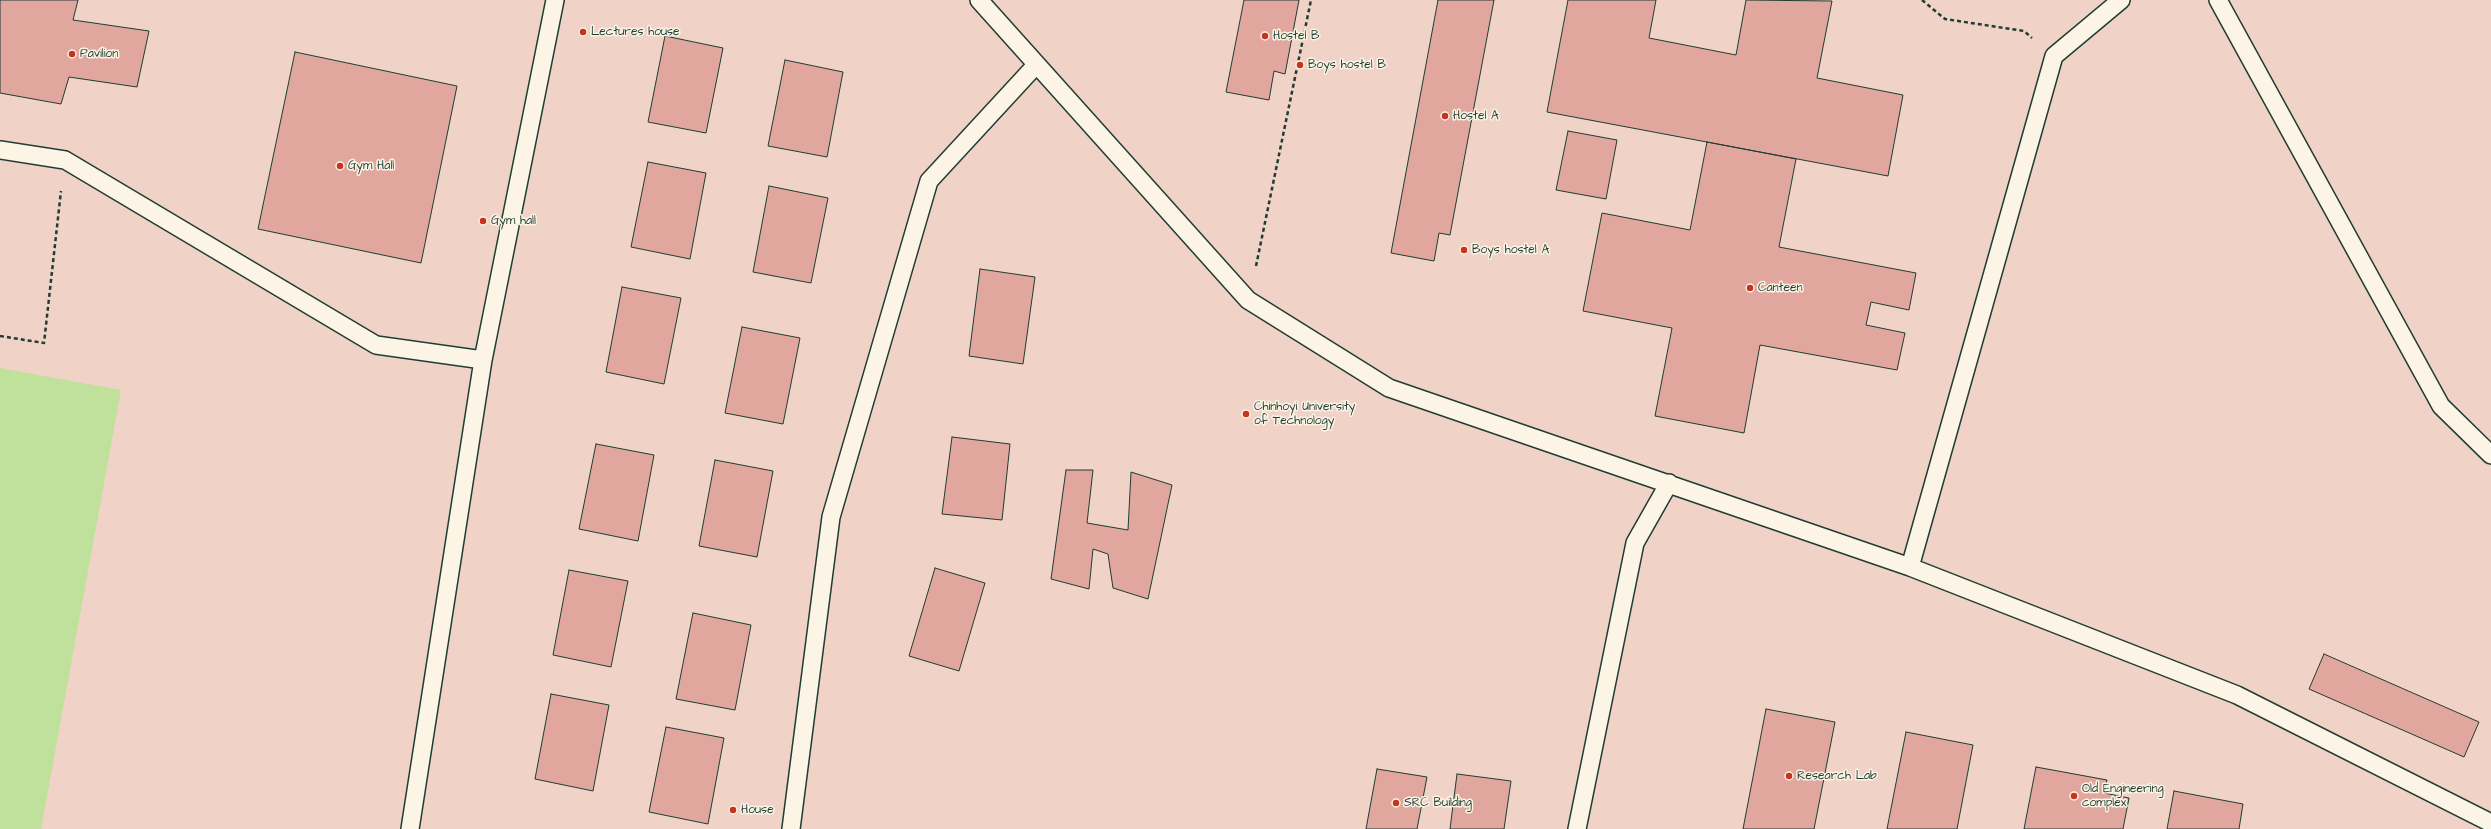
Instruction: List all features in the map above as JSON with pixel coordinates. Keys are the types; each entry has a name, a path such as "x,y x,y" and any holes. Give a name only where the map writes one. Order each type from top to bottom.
{"lane":[{"path":"410,829 484,360 555,0"},
{"path":"979,0 1036,66 1248,300 1389,388 1910,567 2237,695 2491,822"},
{"path":"1910,567 2054,56 2121,0"},
{"path":"2218,0 2441,406 2491,455"},
{"path":"791,829 831,517 929,181 1036,66"},
{"path":"0,150 64,160 376,345 484,360"},
{"path":"1577,829 1635,543 1669,483"}],"path":[{"path":"1248,300 1311,0"},
{"path":"1922,0 1945,19 2024,31 2054,56"},
{"path":"0,336 44,344 64,160"}],"shaded area":[{"name":"Chinhoyi University of Technology","path":"0,0 2491,0 2491,829 0,829"}],"green space":[{"path":"0,368 121,390 41,829 0,829"}],"building":[{"name":"Pavilion","path":"0,0 78,0 73,20 149,31 137,87 69,77 61,104 0,93"},
{"name":"Hostel B","path":"1244,0 1299,0 1285,74 1274,71 1269,100 1226,92"},
{"name":"Hostel A","path":"1438,0 1494,0 1450,235 1439,233 1434,261 1391,253"},
{"path":"1568,0 1656,0 1649,38 1736,55 1746,0 1832,1 1817,78 1903,95 1888,176 1547,112"},
{"path":"665,36 723,48 706,133 648,122"},
{"name":"Gym hall","path":"295,52 457,86 421,263 258,229"},
{"path":"785,60 843,72 827,157 768,146"},
{"path":"1568,131 1617,140 1606,199 1556,190"},
{"name":"Canteen","path":"1707,142 1796,159 1779,247 1916,273 1909,310 1871,302 1866,325 1905,333 1897,370 1760,345 1744,433 1655,416 1672,328 1583,311 1602,213 1690,230"},
{"path":"648,162 706,173 690,259 631,247"},
{"path":"769,186 828,198 811,283 753,272"},
{"path":"980,269 1035,277 1023,364 969,356"},
{"path":"622,287 681,298 664,384 606,372"},
{"path":"742,327 800,338 783,424 725,413"},
{"path":"952,437 1010,444 1002,520 942,514"},
{"path":"596,444 654,455 638,541 579,529"},
{"path":"715,460 773,471 757,557 699,546"},
{"path":"1066,470 1093,470 1087,523 1128,530 1131,472 1172,485 1148,599 1113,588 1108,554 1093,549 1089,589 1051,579"},
{"path":"935,568 985,583 959,671 909,656"},
{"path":"569,570 628,581 611,667 553,655"},
{"path":"693,613 751,625 735,710 676,699"},
{"path":"2324,654 2479,722 2464,757 2309,689"},
{"path":"551,694 609,705 593,791 535,779"},
{"name":"Research Lab","path":"1766,709 1835,722 1814,829 1743,829"},
{"path":"666,727 724,738 708,824 649,812"},
{"name":"Research Lab","path":"1906,732 1973,745 1957,829 1887,829"},
{"name":"Old Engineering complex","path":"2036,767 2107,780 2104,793 2129,798 2123,829 2024,829"},
{"name":"SRC Building","path":"1377,769 1427,777 1417,829 1366,829"},
{"path":"1457,774 1511,781 1504,829 1450,829"},
{"name":"Old Engineering complex","path":"2174,791 2243,804 2239,829 2167,829"}],"place":[{"name":"Lectures house","path":"583,32"},
{"name":"Hostel B","path":"1265,36"},
{"name":"Pavilion","path":"72,54"},
{"name":"Boys hostel B","path":"1300,65"},
{"name":"Hostel A","path":"1445,116"},
{"name":"Gym Hall","path":"340,166"},
{"name":"Gym hall","path":"483,221"},
{"name":"Boys hostel A","path":"1464,250"},
{"name":"Canteen","path":"1750,288"},
{"name":"Chinhoyi University of Technology","path":"1246,414"},
{"name":"Research Lab","path":"1789,776"},
{"name":"Old Engineering complex","path":"2074,796"},
{"name":"SRC Building","path":"1396,803"},
{"name":"House","path":"733,810"}]}
